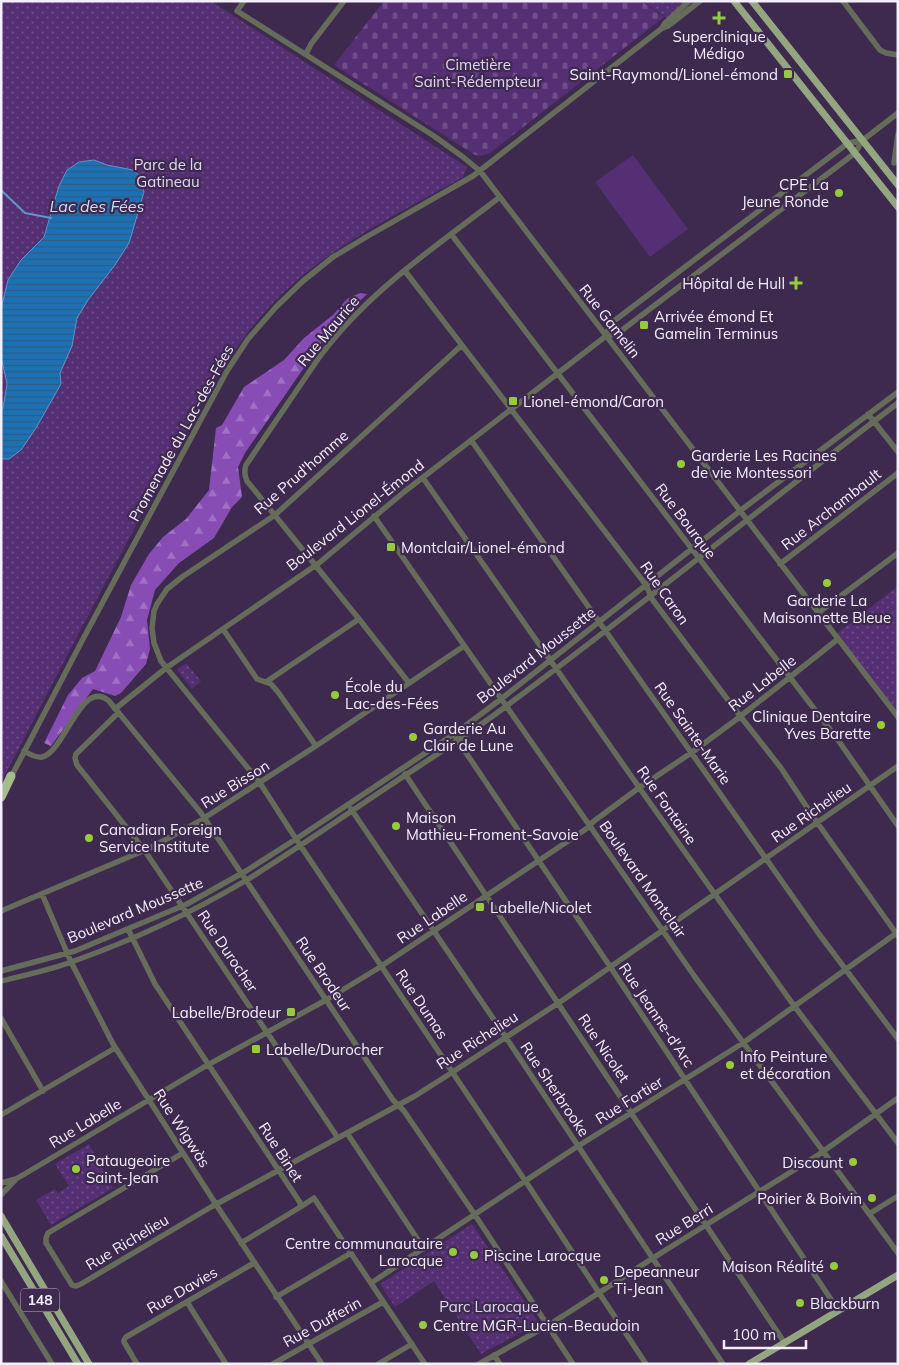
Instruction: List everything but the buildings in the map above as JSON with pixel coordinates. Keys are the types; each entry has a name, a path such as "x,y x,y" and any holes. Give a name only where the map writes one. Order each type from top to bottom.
{"highway":[{"path":"1,796 11,776"}],"main road":[{"path":"734,1 898,207"},
{"path":"752,1 898,185"},
{"name":"148","path":"1,1216 89,1364"},
{"name":"148","path":"1,1236 78,1364"},
{"path":"749,1364 898,1275"}],"street":[{"name":"Rue Gamelin","path":"244,1 237,11 434,136 463,156 480,171 898,717"},
{"path":"306,54 311,44 344,1"},
{"path":"662,29 665,23 689,1"},
{"path":"662,29 700,1"},
{"path":"843,1 880,50 898,55"},
{"name":"Promenade du Lac-des-Fées","path":"11,776 227,371 248,340 276,307 303,281 334,257 480,171 662,29"},
{"path":"863,140 898,113"},
{"path":"894,164 898,134"},
{"name":"Boulevard Lionel-Émond","path":"606,336 610,324 848,143 863,140"},
{"name":"Boulevard Lionel-Émond","path":"75,758 79,750 117,711 166,668 315,565 374,516 606,336 617,334 855,153 863,140"},
{"name":"Rue Maurice","path":"409,683 247,481 244,474 246,465 327,346 362,308 451,234 500,197"},
{"name":"Rue Bourque","path":"451,234 838,740 898,826"},
{"name":"Rue Caron","path":"405,271 646,585 650,596 781,768 897,934"},
{"name":"Rue Prud'homme","path":"166,668 156,651 152,628 154,612 167,589 275,515 462,345"},
{"name":"Boulevard Moussette","path":"1,971 67,953 182,906 241,874 296,839 402,769 501,699 740,511 898,392"},
{"name":"Boulevard Moussette","path":"1,982 71,962 132,938 187,913 246,880 300,846 506,707 898,403"},
{"path":"868,414 898,452"},
{"name":"Rue Sainte-Marie","path":"471,440 819,934 898,1038"},
{"name":"Rue Archambault","path":"780,564 898,473"},
{"name":"Rue Fontaine","path":"423,478 714,894 794,1006 898,1143"},
{"name":"Boulevard Montclair","path":"374,516 743,1043 898,1253"},
{"path":"818,613 898,553"},
{"path":"266,682 359,619"},
{"path":"223,630 257,679 273,686 278,692 316,746"},
{"name":"Rue Labelle","path":"1,1183 16,1179 382,966 538,861 691,753 838,639"},
{"name":"Rue Bisson","path":"1,911 145,850 204,818 316,746 464,646"},
{"name":"Rue Dumas","path":"166,668 260,783 300,846 382,966 646,1364"},
{"name":"Rue Brodeur","path":"24,752 37,757 47,755 81,708 93,697 106,698 204,818 573,1364"},
{"name":"Rue Jeanne-d'Arc","path":"453,734 838,1310"},
{"name":"Rue Durocher","path":"75,758 77,765 145,850 338,1138"},
{"name":"Rue Richelieu","path":"183,1152 48,1234 46,1243 70,1282 78,1285 452,1072 610,967 898,766"},
{"name":"Rue Nicolet","path":"402,769 784,1342"},
{"name":"Rue Sherbrooke","path":"348,804 434,930 722,1364"},
{"name":"Rue Wìgwàs","path":"42,894 71,962 115,1048 216,1205 322,1364"},
{"name":"Rue Binet","path":"128,929 155,984 302,1206"},
{"name":"Rue Fortier","path":"371,1283 578,1146 743,1043 897,934"},
{"path":"1,1018 43,1091"},
{"path":"1,1115 115,1048"},
{"name":"Rue Berri","path":"479,1364 548,1325 824,1151 898,1098"},
{"path":"347,1133 424,1249"},
{"name":"Rue Labelle","path":"1,1195 16,1179"},
{"path":"870,1214 898,1196"},
{"path":"242,1243 314,1198 425,1364"},
{"path":"276,1296 351,1253"},
{"name":"Rue Davies","path":"137,1364 124,1342 128,1335 254,1263"},
{"path":"1,1281 52,1364"},
{"path":"187,1302 226,1364"},
{"name":"Rue Dufferin","path":"273,1364 383,1302"},
{"path":"378,1364 412,1344"},
{"path":"494,1356 500,1364"}],"green space":[{"name":"Parc de la Gatineau","path":"1,1 211,1 467,167 463,177 346,244 302,276 262,315 244,337 213,384 185,434 1,783"},
{"name":"Cimetière Saint-Rédempteur","path":"384,1 641,1 664,17 490,153 481,156 475,155 334,65"},
{"path":"642,1 695,1 673,22"},
{"path":"633,155 688,229 650,257 595,182"},
{"path":"360,293 367,294 328,333 245,453 238,467 242,497 232,507 214,538 179,563 155,590 147,620 150,649 146,664 121,693 115,696 93,689 51,746 44,743 68,695 82,678 95,671 121,617 131,585 149,554 163,537 186,519 209,490 216,428 222,425 244,387 284,360 304,338 333,315 347,299"},
{"path":"898,586 898,717 835,635"},
{"path":"186,663 201,681 192,689 177,670"},
{"path":"89,1144 113,1188 51,1225 36,1200 55,1189 58,1193 69,1186 55,1164"},
{"name":"Parc Larocque","path":"472,1224 539,1323 481,1354 434,1281 395,1307 380,1284"}],"water":[{"name":"Lac des Fées","path":"94,160 107,165 133,170 141,177 144,192 129,243 77,318 72,346 60,373 61,384 36,428 21,450 9,459 1,459 1,412 7,384 1,356 1,309 8,280 21,260 44,237 59,186 67,170 79,162"}],"waterway":[{"path":"1,190 25,213 51,218"}],"place":[{"name":"Superclinique Médigo","path":"719,18"},
{"name":"Saint-Raymond/Lionel-émond","path":"788,74"},
{"name":"CPE La Jeune Ronde","path":"839,193"},
{"name":"Hôpital de Hull","path":"796,283"},
{"name":"Arrivée émond Et Gamelin Terminus","path":"644,325"},
{"name":"Lionel-émond/Caron","path":"513,401"},
{"name":"Garderie Les Racines de vie Montessori","path":"681,464"},
{"name":"Montclair/Lionel-émond","path":"391,547"},
{"name":"Garderie La Maisonnette Bleue","path":"827,583"},
{"name":"École du Lac-des-Fées","path":"335,695"},
{"name":"Clinique Dentaire Yves Barette","path":"881,725"},
{"name":"Garderie Au Clair de Lune","path":"413,737"},
{"name":"Maison Mathieu-Froment-Savoie","path":"396,826"},
{"name":"Canadian Foreign Service Institute","path":"89,838"},
{"name":"Labelle/Nicolet","path":"480,907"},
{"name":"Labelle/Brodeur","path":"291,1012"},
{"name":"Labelle/Durocher","path":"256,1049"},
{"name":"Info Peinture et décoration","path":"730,1065"},
{"name":"Discount","path":"853,1162"},
{"name":"Pataugeoire Saint-Jean","path":"76,1169"},
{"name":"Poirier & Boivin","path":"872,1198"},
{"name":"Centre communautaire Larocque","path":"453,1252"},
{"name":"Piscine Larocque","path":"474,1255"},
{"name":"Maison Réalité","path":"834,1266"},
{"name":"Depeanneur Ti-Jean","path":"604,1280"},
{"name":"Blackburn","path":"800,1303"},
{"name":"Centre MGR-Lucien-Beaudoin","path":"423,1325"}]}
